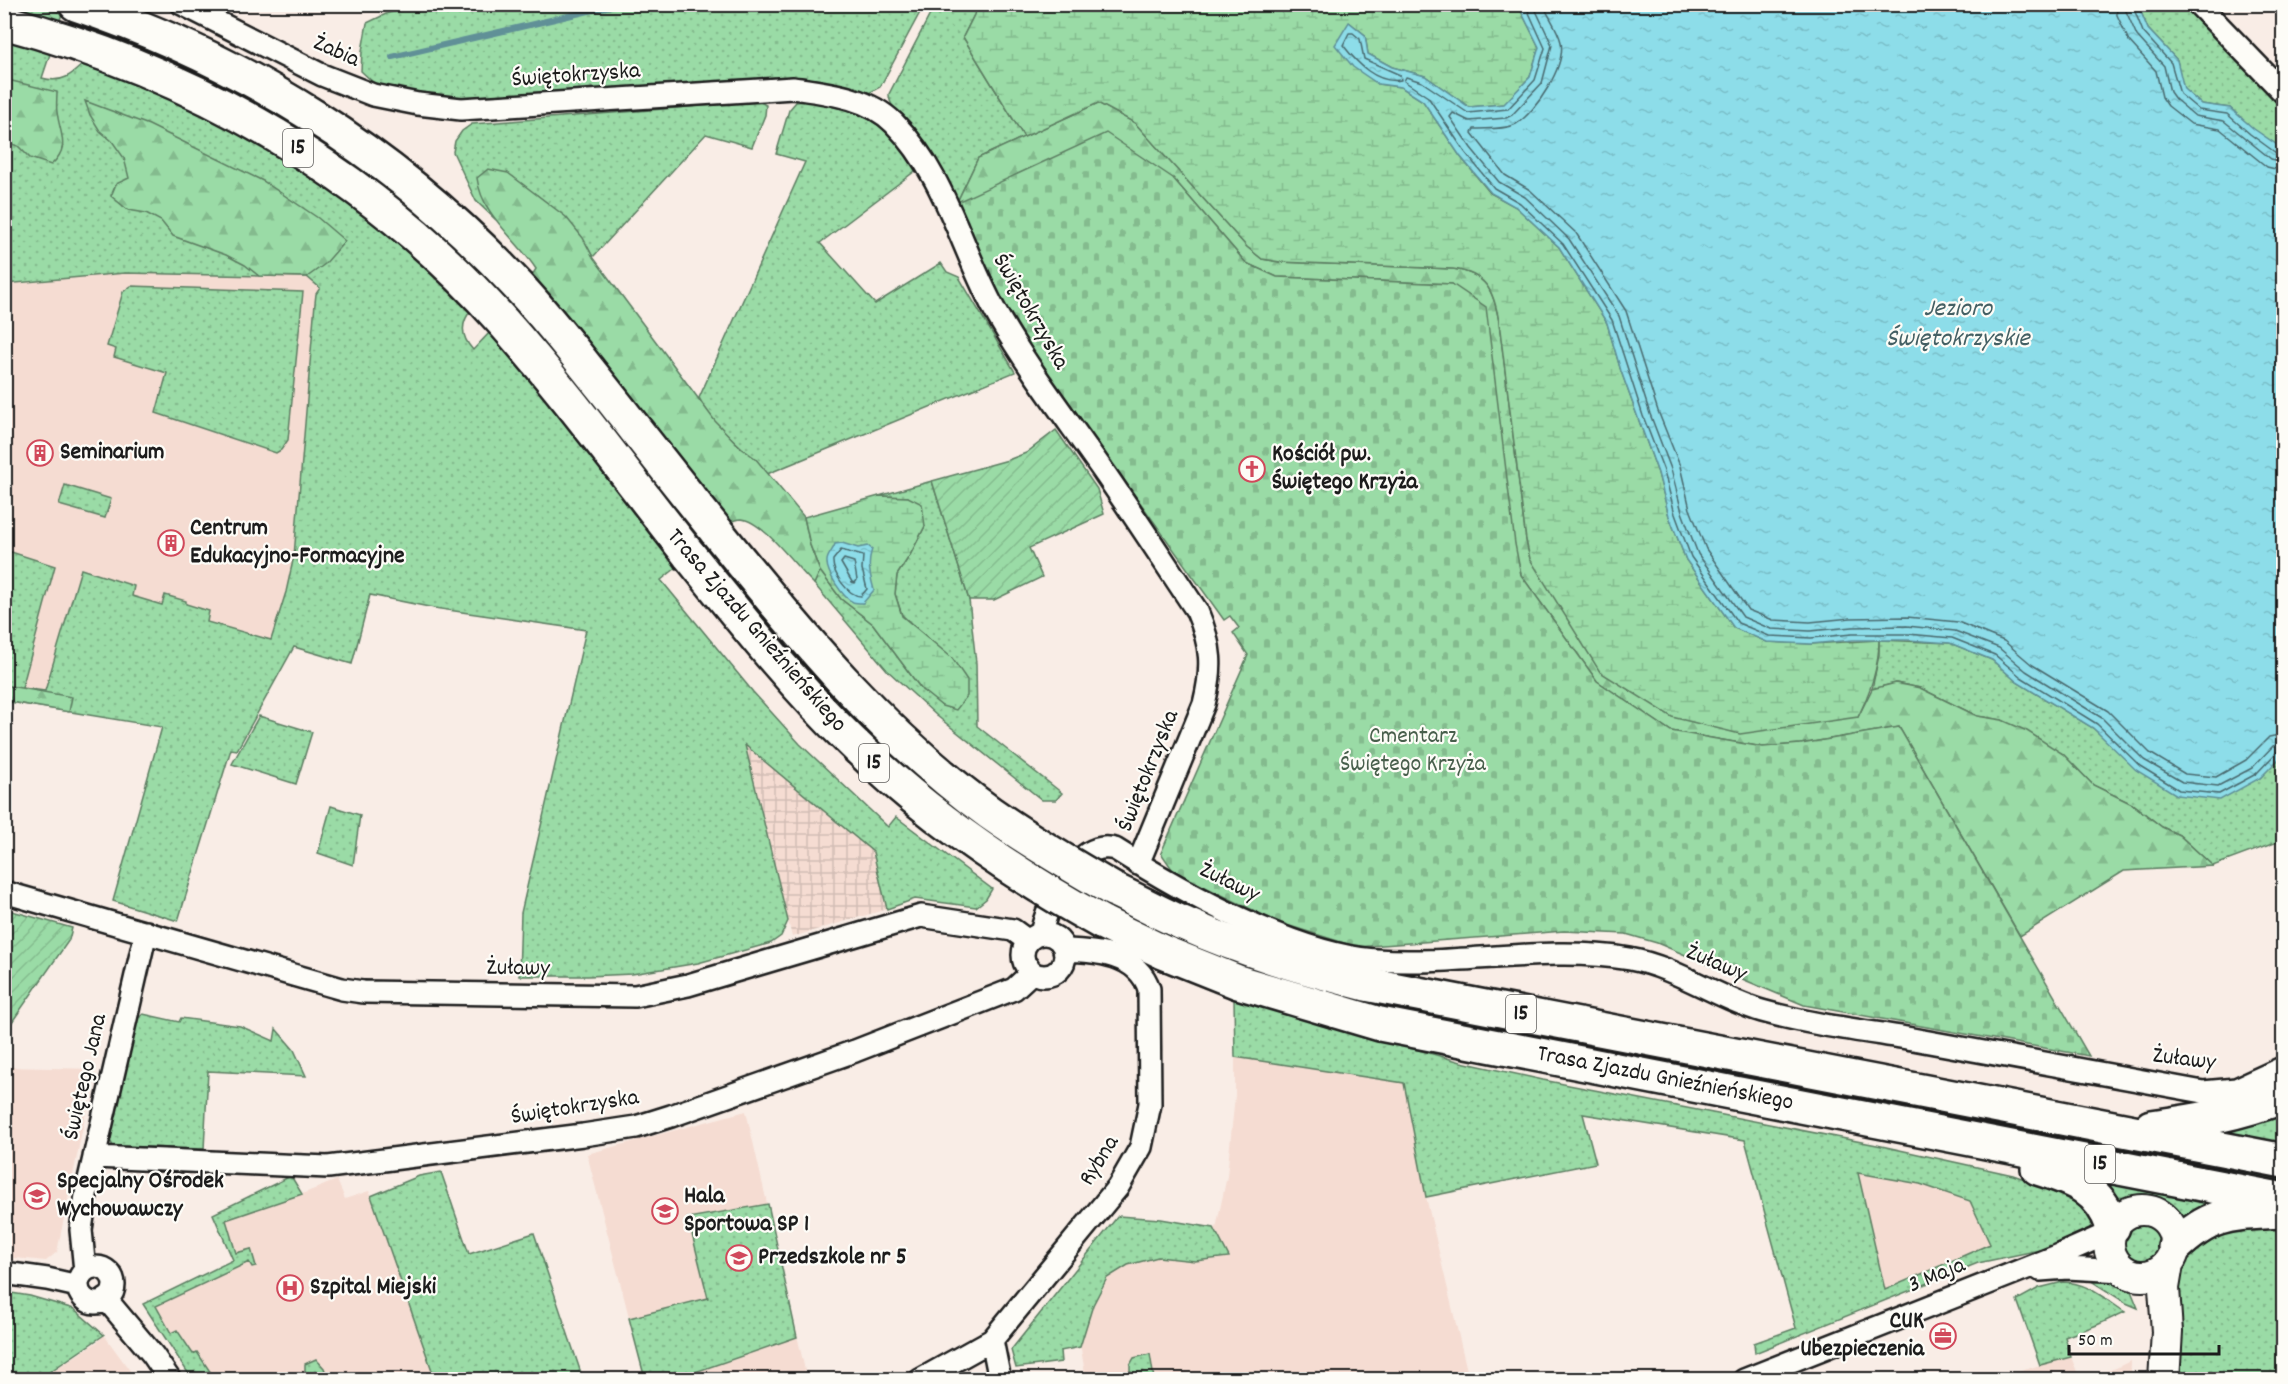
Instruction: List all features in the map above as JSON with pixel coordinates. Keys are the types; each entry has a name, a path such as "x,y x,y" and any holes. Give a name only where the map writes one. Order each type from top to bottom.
{"main road":[{"name":"Trasa Zjazdu Gnieźnieńskiego","path":"76,4 130,23 249,78 316,117 369,153 432,204 476,243 561,335 717,532 824,661 855,694 912,749 990,813 1068,864 1114,890 1186,924 1245,947 1306,969 1366,984 2283,1161"},
{"name":"Trasa Zjazdu Gnieźnieńskiego","path":"4,22 56,35 123,59 185,86 261,125 356,188 413,234 449,266 502,321 789,676 851,742 933,814 1006,867 1101,922 1163,952 1238,982 1380,1024 2283,1200"},
{"path":"2125,1130 2216,1117 2254,1107 2283,1096"},
{"path":"1916,1128 2073,1179 2101,1202 2112,1229"},
{"path":"2171,1256 2193,1230 2209,1221 2227,1215 2283,1211"}],"street":[{"name":"Żabia","path":"182,4 322,75 373,95"},
{"path":"2198,4 2283,93"},
{"name":"Świętokrzyska","path":"373,95 418,104 461,109 793,88 834,94 874,108 892,121 915,146 935,179 980,282 998,317 1023,358 1107,475 1197,611 1207,634 1211,659 1209,684 1204,704 1138,864 1115,849 1106,847 1083,855 1064,878 1034,938"},
{"name":"Żuławy","path":"1138,864 1167,881 1265,929 1323,950 1347,956 1374,960 1423,960 1590,954 1633,960 1673,973 1761,1010 2203,1092 2236,1089 2283,1067"},
{"name":"Żuławy","path":"4,892 342,989 363,992 635,996 688,986 921,916 1013,930 1034,938"},
{"name":"Świętego Jana","path":"82,1278 81,1230 94,1157 146,932"},
{"path":"1056,937 1065,950 1061,968 1050,974 1038,974 1028,967 1024,954 1034,938 1056,937"},
{"name":"Rybna","path":"920,1380 992,1340 1118,1187 1141,1148 1150,1104 1149,989 1146,980 1125,960 1116,956 1065,950"},
{"name":"Świętokrzyska","path":"94,1157 327,1167 583,1135 636,1126 671,1116 855,1051 1014,989 1027,976 1028,967"},
{"path":"2137,1211 2157,1214 2171,1228 2171,1256 2164,1288 2167,1332 2164,1379 2144,1296 2127,1273 2115,1263 2110,1253 2109,1242 2112,1229 2128,1214 2137,1211"},
{"name":"3 Maja","path":"1744,1380 2015,1273 2112,1229"},
{"path":"2127,1273 2148,1276 2162,1269 2171,1256"},
{"path":"90,1268 102,1268 111,1275 114,1286 106,1299 98,1303 83,1297 82,1278 90,1268"},
{"name":"3 Maja","path":"2015,1273 2067,1268 2127,1273"},
{"path":"4,1273 82,1278"},
{"path":"106,1299 153,1355 170,1380"},
{"path":"992,1340 1000,1380"}],"shaded area":[{"path":"4,79 358,252 305,582 234,739 5,701"},
{"path":"745,745 873,852 887,909 792,937"},
{"path":"1235,1057 1404,1083 1426,1197 1469,1379 1086,1379 1069,1277 1205,1227 1216,1228 1227,1176 1235,1095"},
{"name":"Specjalny Ośrodek Wychowawczy","path":"5,1067 95,1069 57,1252 46,1261 5,1257"},
{"path":"746,1111 807,1379 645,1379 587,1154"},
{"path":"1858,1173 1920,1184 1970,1201 1990,1244 1885,1290"},
{"name":"Szpital Miejski","path":"291,1176 302,1194 337,1180 345,1199 369,1191 435,1379 192,1379 143,1304 233,1260 213,1214"},
{"path":"104,1335 136,1379 39,1380 97,1342"},
{"path":"2071,1357 2080,1379 1993,1380 2040,1365"},
{"path":"2130,1361 2132,1379 2086,1379 2116,1368"}],"green space":[{"path":"4,5 32,5 62,13 59,24 5,9"},
{"path":"432,5 924,5 880,87 869,93 805,79 452,99 392,91 374,83 361,71 367,23 388,13"},
{"path":"935,5 979,5 963,37 1024,137 978,158 957,202 926,144 914,127 895,109 889,94"},
{"path":"979,5 1518,5 1539,47 1530,77 1505,104 1469,107 1425,76 1392,67 1368,54 1365,35 1349,22 1378,84 1401,87 1423,101 1460,156 1490,193 1516,207 1559,247 1607,323 1621,371 1658,473 1669,516 1686,560 1734,628 1767,642 1811,644 1879,640 1873,680 1858,717 1740,734 1672,717 1600,672 1530,559 1499,322 1494,301 1487,286 1474,275 1453,269 1280,262 1262,259 1247,247 1135,123 1098,103 1024,137 963,37"},
{"path":"2138,5 2187,5 2204,27 2283,104 2283,149 2253,129 2230,108 2201,104 2183,89 2177,60 2148,29"},
{"path":"4,35 52,48 42,78 61,79 86,61 234,126 362,207 472,309 465,319 464,335 473,350 492,330 680,565 661,580 753,692 800,744 888,827 896,817 992,889 986,899 976,907 915,899 887,909 873,852 745,745 788,921 781,936 771,943 698,963 632,974 519,976 521,913 586,630 434,608 370,595 352,664 294,647 237,750 231,749 178,921 113,901 162,727 5,701 5,550 55,566 22,688 45,691 81,569 134,586 132,596 162,605 165,595 186,601 186,604 209,611 207,622 271,640 294,556 315,303 316,294 320,288 307,277 125,273 5,284"},
{"path":"4,79 57,92 57,110 63,140 61,152 51,165 30,158 18,146 5,142"},
{"path":"85,101 149,125 263,181 318,218 345,241 325,264 307,277 259,276 226,255 173,236 161,221 146,213 128,210 111,196 116,184 129,178 124,158 112,141 100,131"},
{"path":"806,101 842,109 871,121 894,140 915,171 820,243 875,304 941,263 947,272 959,277 1015,372 767,474 715,422 699,398 805,162 776,154 789,110 796,102"},
{"path":"752,102 766,105 765,115 752,147 706,134 593,257 569,223 537,195 486,205 496,220 476,201 453,152 455,141 462,131 472,124"},
{"path":"1098,103 1135,123 1247,247 1262,259 1280,262 1453,269 1474,275 1487,286 1494,301 1499,322 1530,559 1858,717 1872,689 1896,683 1920,688 1977,716 2002,720 2027,731 2063,754 2093,785 2132,804 2162,827 2179,835 2213,866 2124,871 2020,936 1899,727 1801,744 1763,747 1671,731 1597,681 1521,575 1452,284 1277,277 1246,263 1173,178 957,202 978,158"},
{"name":"Cmentarz Świętego Krzyża","path":"1106,133 1173,178 1246,263 1277,277 1452,284 1486,307 1515,544 1521,575 1597,681 1671,731 1763,747 1801,744 1899,727 2089,1056 1804,1005 1657,943 1626,934 1564,931 1357,947 1280,923 1174,872 1161,853 1248,655 1233,633 1239,628 1230,616 1224,620 1039,361 1001,297 957,202"},
{"path":"488,169 508,173 566,217 715,421 741,448 755,458 804,517 810,545 820,571 814,584 760,528 741,519 728,523 531,277 536,269 493,215 480,192 477,178"},
{"path":"131,286 303,292 288,440 281,450 276,453 156,413 167,373 114,357 116,349 107,346 123,292"},
{"path":"1056,430 1097,489 1104,514 1029,548 1042,577 994,600 969,600 932,481 1026,453"},
{"path":"932,481 969,600 976,663 977,726 1062,793 1056,800 1042,800 937,716 887,670 814,584 820,571 841,599 873,624 922,690 926,637 902,615 895,594 897,575 925,526 908,497 879,496"},
{"path":"65,485 111,499 105,518 59,505"},
{"path":"879,496 908,497 922,504 925,526 897,575 895,594 902,616 952,658 967,680 967,696 956,710 942,706 922,690 873,624 841,599 820,571 810,545 804,517"},
{"path":"1879,640 1950,643 1992,660 2017,682 2093,728 2109,743 2260,778 2283,754 2283,840 2213,866 2179,835 2162,827 2132,804 2093,785 2063,754 2002,720 1977,716 1920,688 1896,683 1872,689 1879,655"},
{"path":"4,685 72,697 69,712 5,701"},
{"path":"259,716 312,732 296,784 232,764"},
{"path":"331,806 360,815 353,865 318,853"},
{"path":"5,909 72,928 69,940 5,1032"},
{"path":"1234,998 1461,1062 1877,1145 2013,1175 2082,1199 2093,1218 2090,1228 2081,1238 2063,1245 1978,1263 1755,1353 1754,1343 1796,1328 1745,1140 1583,1114 1596,1163 1426,1197 1404,1083 1235,1057","holes":["1858,1173 1920,1184 1970,1201 1990,1244 1885,1290"]},
{"path":"143,1014 179,1022 181,1018 240,1026 274,1041 276,1029 294,1050 306,1076 208,1071 204,1149 113,1146 107,1136 133,1023"},
{"path":"1590,1041 2283,1173 2283,1186 1585,1048"},
{"path":"2283,1110 2283,1145 2223,1132 2223,1129"},
{"path":"441,1172 469,1254 534,1233 583,1379 435,1379 371,1196 419,1176"},
{"path":"291,1176 302,1194 226,1220 236,1253 251,1249 256,1266 252,1267 249,1262 156,1306 171,1333 177,1330 193,1354 197,1352 215,1379 192,1379 143,1304 233,1260 213,1214"},
{"path":"2088,1176 2243,1204 2183,1225 2170,1207 2154,1198 2135,1197 2114,1205"},
{"name":"Przedszkole nr 5","path":"768,1204 797,1337 675,1379 645,1379 629,1318 708,1298 688,1218"},
{"path":"1118,1216 1161,1219 1214,1228 1229,1257 1195,1261 1158,1257 1128,1265 1107,1278 1093,1305 1080,1347 1060,1351 1061,1362 1016,1368 1011,1350"},
{"path":"2141,1221 2156,1227 2162,1242 2156,1257 2141,1263 2126,1257 2120,1242 2126,1227"},
{"path":"2283,1223 2283,1379 2189,1380 2179,1369 2171,1294 2188,1252 2199,1234"},
{"path":"2113,1278 2131,1291 2138,1308 2088,1279"},
{"path":"2063,1282 2088,1288 2125,1312 2065,1337 2071,1357 2040,1365 2017,1300 2039,1288"},
{"path":"5,1292 30,1296 74,1309 104,1335 39,1379 5,1379"},
{"path":"1150,1354 1154,1379 1130,1379 1130,1365 1134,1358"},
{"path":"316,1359 324,1368 328,1379 305,1378 305,1364"}],"water":[{"name":"Jezioro Świętokrzyskie","path":"1518,5 2138,5 2148,29 2177,60 2184,89 2201,104 2230,108 2254,129 2283,149 2284,754 2260,778 2220,800 2177,795 2136,770 2093,728 2017,682 1992,660 1950,643 1908,640 1853,640 1811,644 1767,642 1734,628 1686,560 1669,516 1658,473 1621,371 1607,323 1559,247 1516,207 1491,193 1460,156 1423,101 1401,87 1378,84 1353,67 1335,45 1349,22 1365,35 1368,54 1392,67 1425,76 1469,107 1504,104 1530,77 1539,47"},
{"path":"842,543 858,548 868,546 872,549 869,565 874,590 863,603 849,600 836,584 827,566 828,557 835,544"}],"waterway":[{"path":"392,57 619,4"}],"place":[{"name":"Seminarium","path":"40,453"},
{"name":"Kościół pw. Świętego Krzyża","path":"1252,469"},
{"name":"Centrum Edukacyjno-Formacyjne","path":"171,543"},
{"name":"Specjalny Ośrodek Wychowawczy","path":"37,1196"},
{"name":"Hala Sportowa SP 1","path":"665,1211"},
{"name":"Przedszkole nr 5","path":"739,1258"},
{"name":"Szpital Miejski","path":"290,1288"},
{"name":"CUK Ubezpieczenia","path":"1943,1336"}]}
